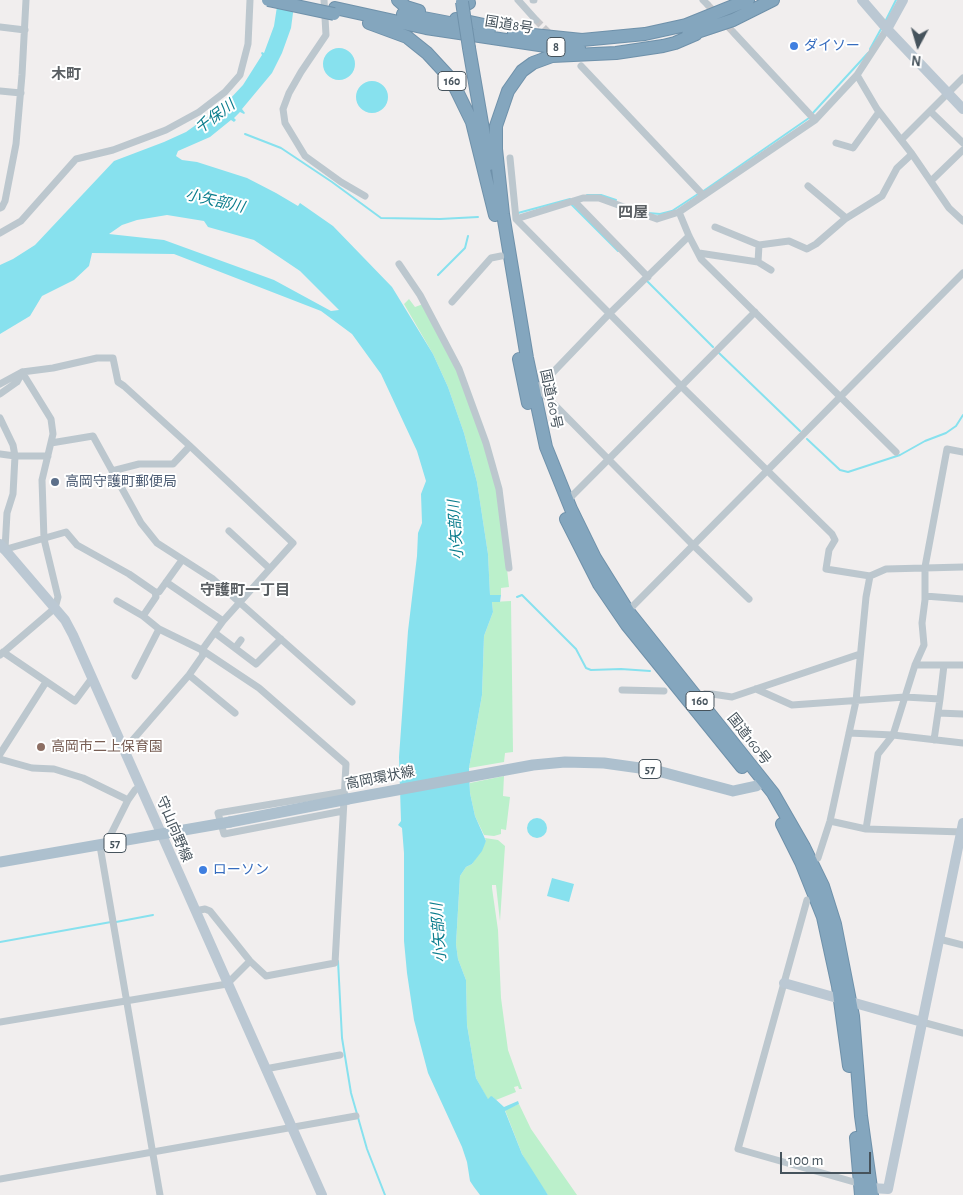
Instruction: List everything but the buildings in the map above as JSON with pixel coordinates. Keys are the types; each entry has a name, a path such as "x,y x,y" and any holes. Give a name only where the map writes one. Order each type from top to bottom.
{"highway":[{"name":"160","path":"268,0 335,6 406,37 427,53 451,79 472,122 499,214"},
{"name":"国道8号","path":"294,0 489,30 582,40 645,34 686,25 748,0"},
{"path":"398,0 406,7 484,26 489,30"},
{"name":"国道8号","path":"335,6 426,28 546,46 621,47 655,43 696,34 733,20 773,0"},
{"name":"160","path":"465,1 501,210 499,214"},
{"name":"160","path":"499,214 504,210 496,149 496,126 508,91 522,71 533,63 552,56 616,53 663,46 696,34"},
{"name":"国道160号","path":"499,214 502,256 523,384 541,458 560,505 599,584 628,625 760,784"},
{"name":"国道160号","path":"499,214 546,447 567,501 595,558 628,611 760,784 780,820 815,894 845,1001 860,1181 868,1193"},
{"name":"国道160号","path":"845,1001 853,1016 868,1193"}],"main road":[{"path":"862,0 884,26 963,109"},
{"path":"884,26 904,0"},
{"name":"守山向野線","path":"2,548 65,620 73,635 322,1195"},
{"name":"高岡環状線","path":"0,862 225,823 346,796 363,795 533,765 564,762 604,763 654,770 733,791 760,784"},
{"path":"868,1193 888,1189 939,939 959,859 962,829"},
{"path":"784,983 922,1022"}],"street":[{"path":"0,208 5,201 16,144 26,0"},
{"path":"0,234 21,220 76,158 113,150 166,130 198,112 225,92 240,75 248,44 250,0"},
{"path":"324,0 326,35 300,72 289,93 284,109 285,123 305,156 341,182 365,196"},
{"path":"518,0 536,20"},
{"path":"516,219 583,198 599,198 657,219 679,212 701,193 814,120 857,75 884,26"},
{"path":"0,27 25,30"},
{"path":"734,33 814,120"},
{"path":"581,66 701,193"},
{"path":"857,75 879,112 912,154 949,208 963,221"},
{"path":"901,140 963,78"},
{"path":"0,91 21,93"},
{"path":"930,111 963,143"},
{"path":"836,143 853,148 879,112"},
{"path":"931,181 963,150"},
{"path":"715,227 759,245 789,242 807,249 816,244 846,218 882,196 897,168 912,154"},
{"path":"510,158 516,219 682,387 832,534 835,540 829,550 826,568 870,576 886,569 963,567"},
{"path":"808,186 846,218"},
{"path":"574,201 648,277"},
{"path":"679,212 688,236 701,259 896,452"},
{"path":"688,236 536,390 609,459 749,599"},
{"path":"758,262 759,245"},
{"path":"698,253 758,262 772,270"},
{"path":"452,302 491,258 502,256"},
{"path":"399,264 420,295 459,369 486,442 499,489 509,568"},
{"path":"628,611 963,273"},
{"path":"567,501 756,312"},
{"path":"0,384 22,372 53,368 97,358 113,358 118,382 190,446 293,543 223,621 202,650 203,655 189,675 124,750"},
{"path":"0,394 17,382 22,372"},
{"path":"22,372 51,419 53,434 42,480 44,539 58,597 55,608 2,654 74,701 92,678"},
{"path":"0,418 13,445 15,456 13,494 2,548 66,532 77,545 156,592"},
{"path":"51,443 93,436 141,523 158,543 214,580 352,702"},
{"path":"112,471 139,464 173,464 190,446"},
{"path":"866,830 878,754 894,735 915,665 924,645 922,623 925,596 925,568 947,449 963,452"},
{"path":"0,454 48,456"},
{"path":"229,531 269,568"},
{"path":"156,592 159,592 182,560"},
{"path":"818,858 830,821 856,701 866,597 870,576"},
{"path":"166,582 223,621"},
{"path":"143,616 156,597 156,592"},
{"path":"925,596 963,599"},
{"path":"118,601 143,616 159,629 202,650 259,688 346,764 346,796 335,963 266,976 250,961 210,911 205,909 195,910"},
{"path":"135,676 159,629"},
{"path":"215,633 256,664 281,639"},
{"path":"234,648 241,640"},
{"path":"712,694 732,697 860,654"},
{"path":"915,665 963,665"},
{"path":"934,740 944,665"},
{"path":"189,675 235,714"},
{"path":"0,754 46,682"},
{"path":"756,689 792,705 905,697 940,699"},
{"path":"622,690 664,691"},
{"path":"938,713 963,714"},
{"path":"849,733 894,735 963,743"},
{"path":"0,760 32,768 54,769 82,778 128,800"},
{"path":"112,844 110,836 128,800 135,790 141,786"},
{"path":"225,823 222,832 228,834 344,811"},
{"path":"830,821 866,830 962,829"},
{"path":"100,846 160,1195"},
{"path":"807,900 738,1149 854,1182 860,1181"},
{"path":"939,939 963,945"},
{"path":"0,1022 227,984 250,961"},
{"path":"922,1022 963,1034"},
{"path":"265,1069 340,1055"},
{"path":"0,1179 356,1116"}],"green space":[{"path":"409,299 415,307 423,304 452,358 478,426 495,483 501,516 509,587 501,588 501,595 490,596 488,554 477,482 464,433 448,387 433,354 404,304"},
{"path":"511,601 513,752 505,753 504,762 469,768 482,695 484,636 493,612 492,602"},
{"path":"504,776 503,796 510,797 506,830 501,829 501,834 494,836 484,835 475,816 470,783"},
{"path":"485,838 498,840 505,846 500,921 496,885 492,885 492,888 498,930 501,998 508,1050 522,1089 519,1089 518,1086 514,1087 516,1092 496,1100 493,1097 488,1100 476,1078 467,1025 466,980 458,959 456,944 460,876 466,867 472,864 486,841"},
{"path":"519,1104 531,1129 577,1195 548,1195 536,1179 522,1154 505,1110"}],"water":[{"path":"278,0 294,0 291,28 282,53 272,73 242,109 245,113 240,112 234,118 236,120 234,122 231,120 210,137 178,151 176,156 182,160 197,162 247,178 298,206 300,203 333,226 392,287 433,354 448,387 464,433 477,482 488,554 490,595 501,595 500,602 492,602 493,612 484,636 482,695 469,768 470,793 475,816 486,841 482,851 460,876 456,944 458,959 466,980 467,1025 476,1078 488,1099 491,1096 493,1097 504,1107 518,1101 519,1104 505,1111 522,1154 548,1195 480,1195 470,1181 462,1147 428,1073 414,1020 404,941 404,853 402,828 398,825 401,821 399,757 408,631 418,533 422,523 421,494 426,481 417,451 381,374 352,334 321,311 174,254 92,253 89,266 74,280 42,296 30,316 0,334 0,265 35,245 114,161 186,132 228,101 243,85 262,55 261,53 264,53 274,26","holes":["167,215 204,221 208,227 254,240 300,271 339,310 331,311 274,280 164,240 109,234 122,225 137,220"]},
{"path":"339,48 350,53 355,64 350,75 339,80 328,75 323,64 328,53"},
{"path":"372,81 383,86 388,97 383,108 372,113 361,108 356,97 361,86"},
{"path":"537,818 544,821 547,828 544,835 537,838 530,835 527,828 530,821"},
{"path":"552,878 574,884 569,902 547,896"}],"waterway":[{"path":"886,20 896,0"},
{"path":"870,49 881,29"},
{"path":"812,114 868,53"},
{"path":"702,192 809,118"},
{"path":"245,134 281,148 381,218 440,219 478,217"},
{"path":"648,213 660,214 672,211 698,194"},
{"path":"587,195 601,195 616,200"},
{"path":"518,213 570,199"},
{"path":"572,205 618,251"},
{"path":"438,275 465,248 468,236"},
{"path":"647,281 713,347"},
{"path":"719,353 800,431"},
{"path":"807,439 840,470 848,472 900,455 925,441 946,433 956,426 963,415"},
{"path":"517,597 522,595 576,649 586,668 591,670 621,669 650,671"},
{"path":"116,922 153,915"},
{"path":"0,942 111,922"},
{"path":"338,961 342,1038 351,1093 367,1149 385,1195"}],"tunnel":[{"path":"707,4 734,33"},
{"path":"536,20 552,36"},
{"path":"693,693 712,694"}],"place":[{"name":"ダイソー","path":"794,46"},
{"name":"高岡守護町郵便局","path":"55,482"},
{"name":"高岡市二上保育園","path":"41,747"},
{"name":"ローソン","path":"203,870"}],"district":[{"name":"木町","path":"66,74"},
{"name":"四屋","path":"633,212"},
{"name":"守護町一丁目","path":"245,590"}],"water label":[{"name":"千保川","path":"215,117"},
{"name":"小矢部川","path":"215,201"},
{"name":"小矢部川","path":"456,530"},
{"name":"小矢部川","path":"439,933"}]}
